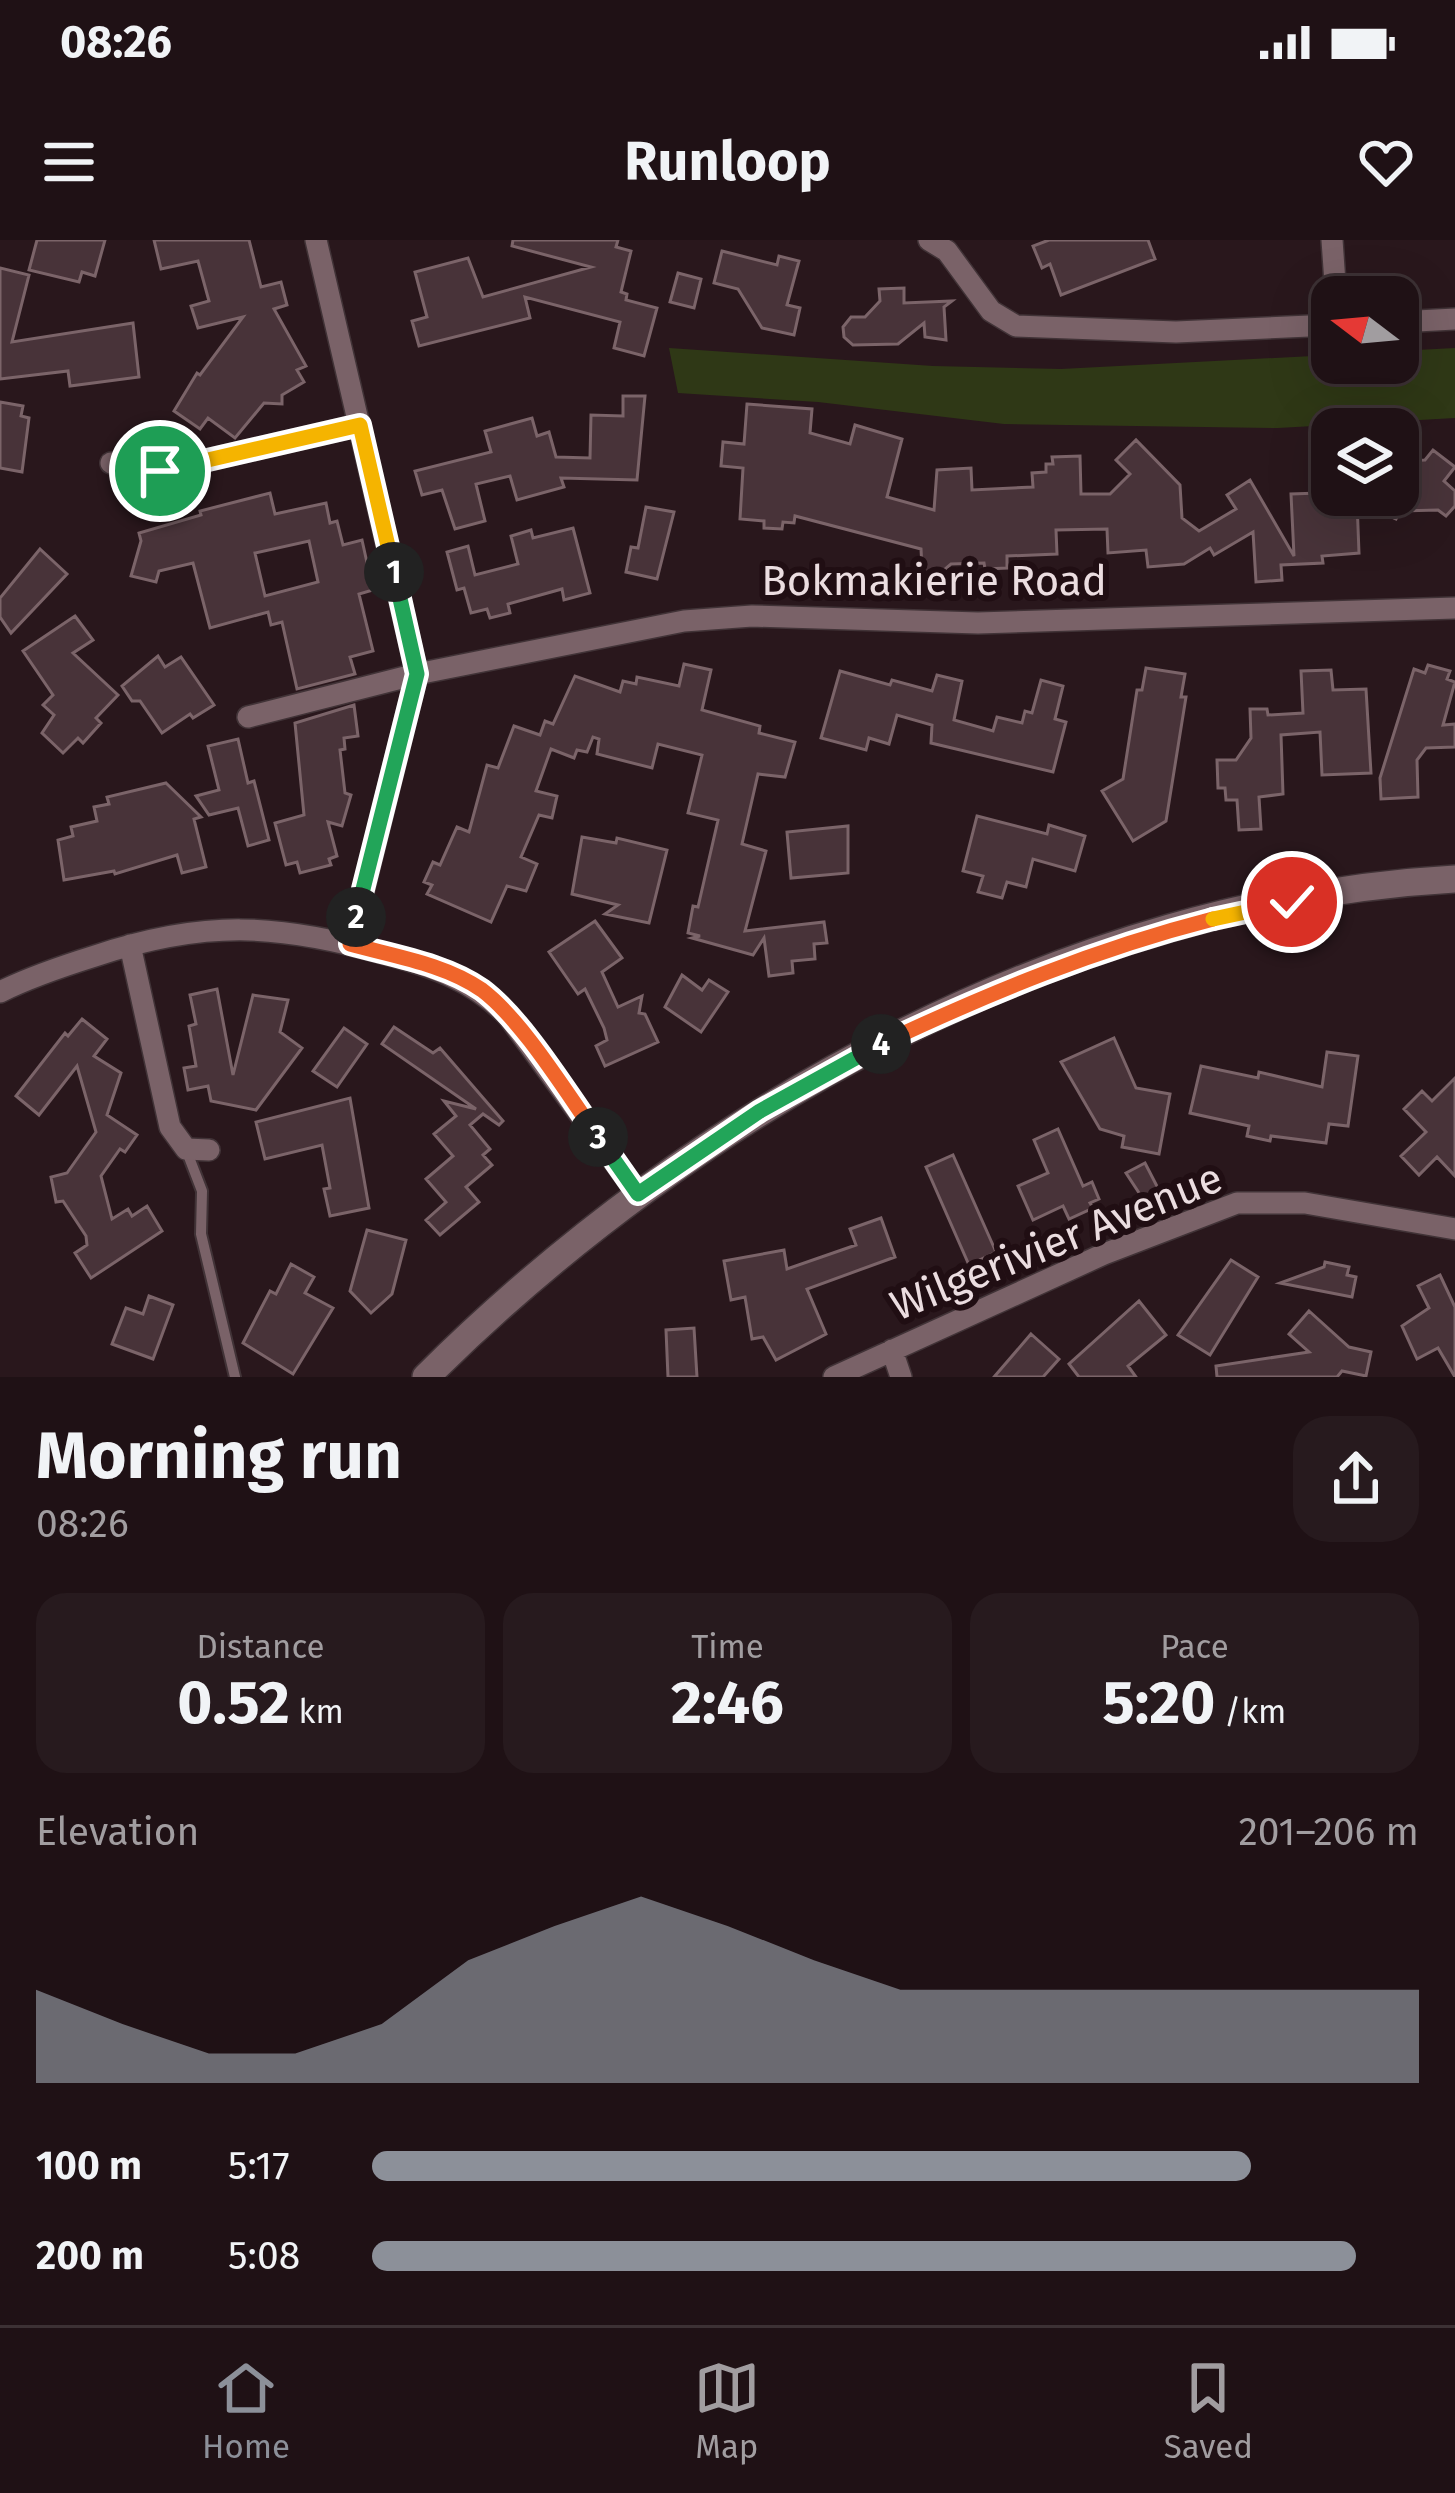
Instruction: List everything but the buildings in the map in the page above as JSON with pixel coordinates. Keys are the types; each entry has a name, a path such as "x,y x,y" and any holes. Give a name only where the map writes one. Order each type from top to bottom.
{"street":[{"path":"929,240 947,251 991,311 1016,326 1176,332 1311,326"},
{"path":"1333,240 1335,276"},
{"path":"323,242 417,674 350,944"},
{"path":"1419,321 1455,319"},
{"path":"111,463 133,472 160,471 360,425"},
{"name":"Bokmakierie Road","path":"248,717 417,674 684,620 790,616 978,623 1455,608"},
{"path":"426,1377 474,1330 638,1194 760,1111 844,1062 978,998 1132,940 1255,908 1340,892 1455,879"},
{"path":"0,992 130,944 192,930 278,931 350,944 436,969 483,991 551,1071 638,1194"},
{"path":"130,944 170,1127 197,1150"},
{"name":"Wilgerivier Avenue","path":"834,1377 1103,1254 1237,1203 1305,1203 1455,1229"},
{"path":"892,1350 902,1377"}],"lane":[{"path":"197,1150 200,1234 235,1377"}],"green space":[{"path":"669,348 933,366 1061,369 1311,356 1311,384 1419,384 1419,350 1455,348 1455,418 1419,420 1419,408 1311,408 1311,426 1278,428 1004,424 818,402 678,393"}],"route":[{"path":"160,471 360,425 417,674 350,944 459,977 483,991 551,1071 638,1194 760,1111 844,1062 978,998 1115,946 1292,902"}]}
